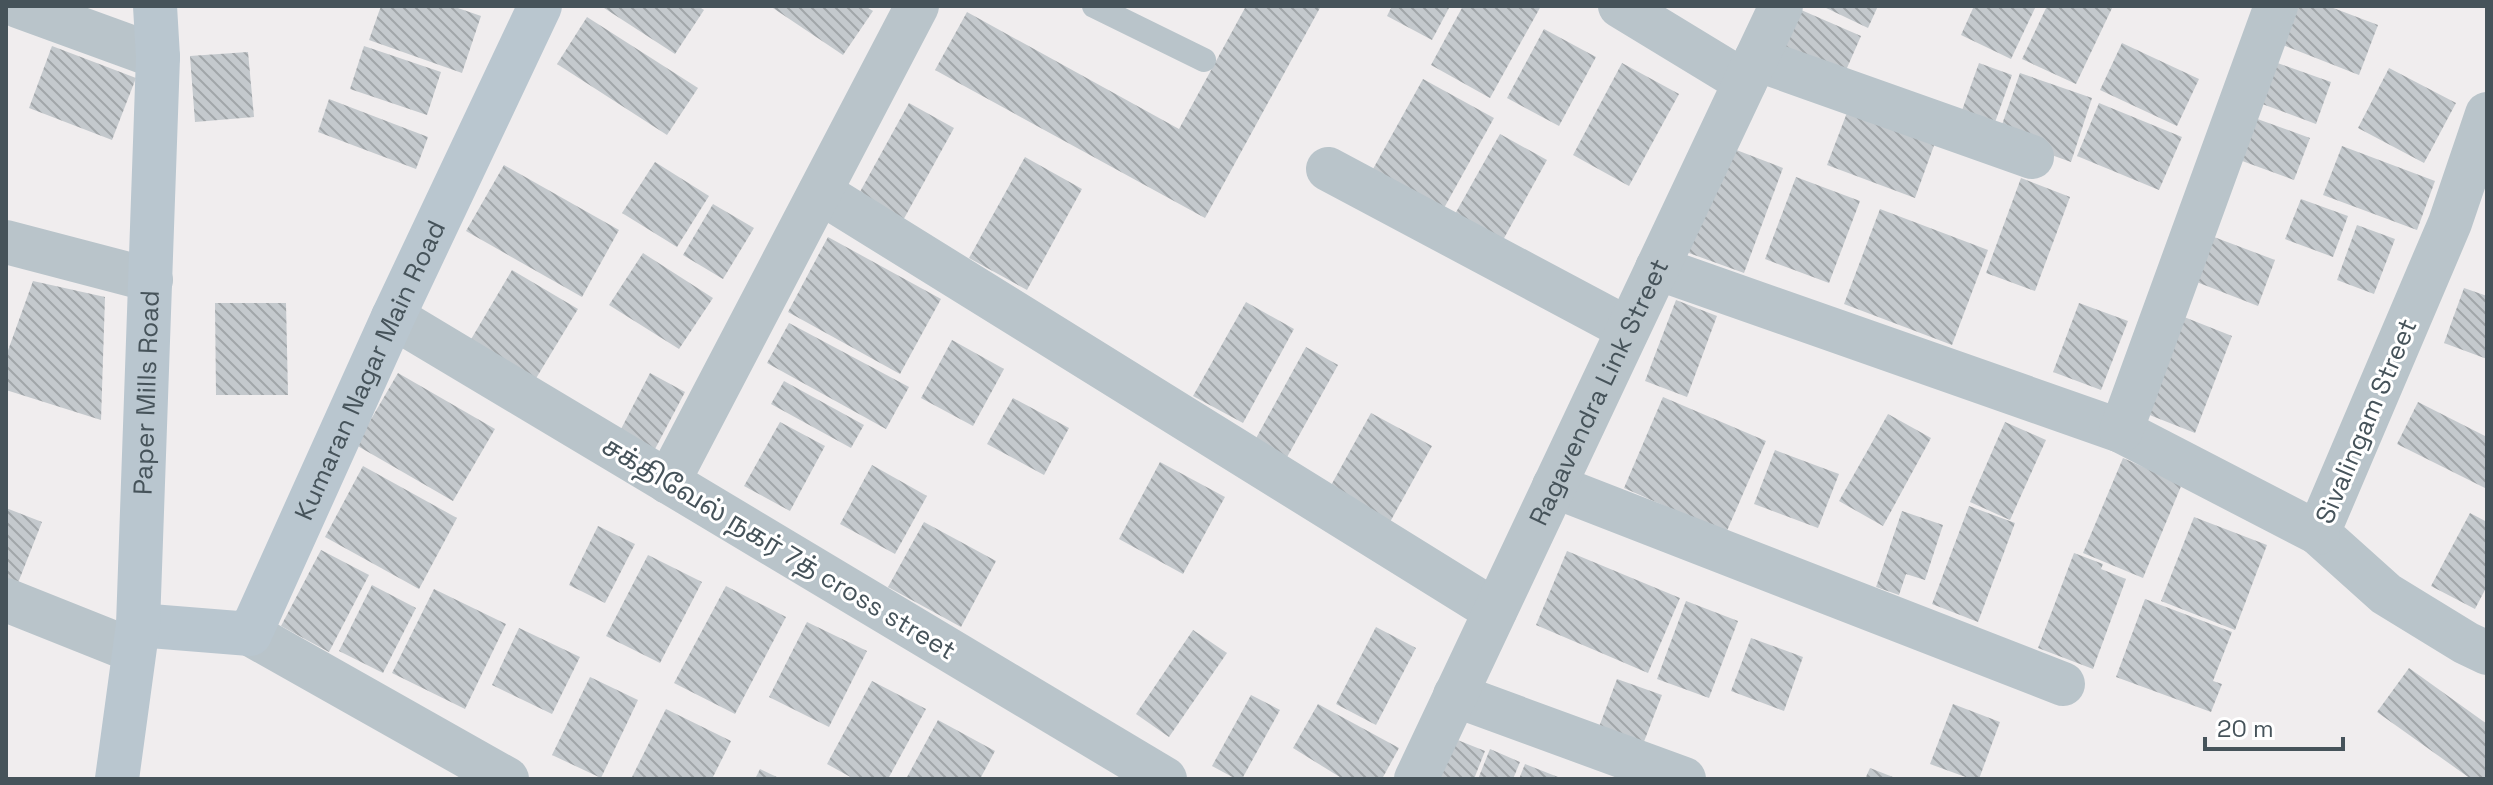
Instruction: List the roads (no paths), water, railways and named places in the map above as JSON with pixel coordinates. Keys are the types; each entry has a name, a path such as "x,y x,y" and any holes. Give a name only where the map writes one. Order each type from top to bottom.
{"main road":[{"name":"Paper Mills Road","path":"117,779 136,638 158,57 155,6"},
{"name":"Kumaran Nagar Main Road","path":"250,634 393,317 540,6"},
{"path":"136,638 250,634"}],"street":[{"path":"18,6 158,57"},
{"path":"668,482 917,6"},
{"path":"1620,6 1750,70 2032,157"},
{"name":"Ragavendra Link Street","path":"1416,779 1781,6"},
{"path":"2121,431 2276,6"},
{"name":"Sivalingam Street","path":"2487,114 2450,223 2318,533 2386,594 2487,653"},
{"path":"1328,169 1628,329"},
{"path":"820,192 1495,611"},
{"path":"6,242 151,280"},
{"path":"1657,268 2121,431 2318,533"},
{"name":"சக்திவேல் நகர் 7த் cross street","path":"393,317 1165,779"},
{"path":"1554,486 2063,684"},
{"path":"6,600 136,638"},
{"path":"250,634 507,779"},
{"path":"1455,695 1684,779"}],"lane":[{"path":"1094,6 1204,60"}]}
